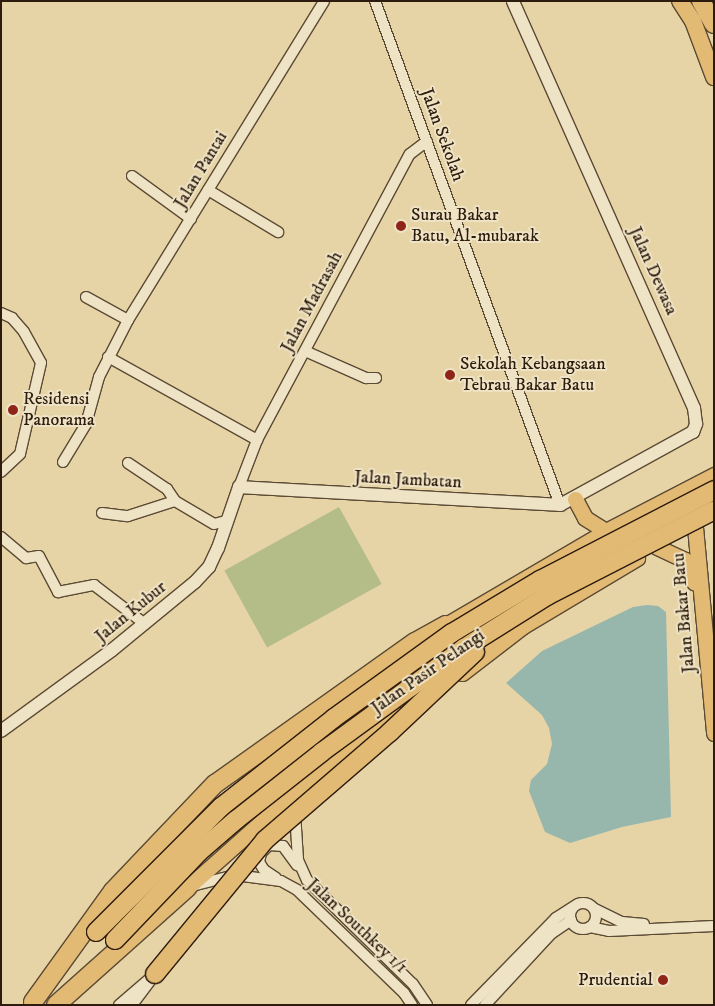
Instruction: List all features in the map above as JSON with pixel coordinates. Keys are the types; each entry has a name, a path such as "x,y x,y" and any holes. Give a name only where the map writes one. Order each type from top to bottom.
{"highway":[{"path":"680,1 693,21 712,70"},
{"path":"702,1 713,23"},
{"path":"32,1004 96,932 221,807 334,718 452,632 710,482"},
{"path":"55,1005 199,852 322,752 464,648 547,596 714,511"},
{"path":"155,974 265,840 390,732 506,622"},
{"path":"32,1004 113,892 215,784 415,642 446,625"},
{"path":"55,1005 187,888"}],"main road":[{"path":"710,482 714,511"},
{"name":"Jalan Pasir Pelangi","path":"446,625 606,531 682,492 710,482"},
{"name":"Jalan Bakar Batu","path":"682,492 695,527 714,733"},
{"path":"575,499 585,518 606,531"},
{"name":"Jalan Pasir Pelangi","path":"187,888 296,791 523,626 657,547 714,519"},
{"path":"657,547 680,555 688,565 703,620"}],"street":[{"name":"Jalan Pantai","path":"63,462 86,424 108,357 128,320 324,1"},
{"name":"Jalan Sekolah","path":"375,1 427,141 494,332 560,505"},
{"name":"Jalan Dewasa","path":"513,1 690,399 696,424 693,432 684,439 575,499"},
{"name":"Jalan Madrasah","path":"239,487 257,440 410,154 427,141"},
{"path":"132,176 191,219"},
{"path":"208,190 278,232"},
{"path":"86,297 128,320"},
{"path":"1,313 12,318 24,332 41,363 20,454 1,472"},
{"path":"305,351 366,378 376,378"},
{"path":"108,357 257,440"},
{"path":"128,463 167,489 175,500 214,524 226,521"},
{"name":"Jalan Jambatan","path":"239,487 560,505 575,499"},
{"name":"Jalan Kubur","path":"1,731 145,624 209,567 239,487"},
{"path":"102,513 128,516 175,500"},
{"path":"1,537 26,558 39,556 58,592 94,585 145,624"},
{"name":"Jalan Southkey 1/1","path":"296,791 297,850 302,872 413,984 427,1005"},
{"path":"281,881 260,865 261,853 269,845 283,846 302,872"},
{"name":"Jalan Southkey 1/1","path":"187,888 220,876 234,875 281,881 311,904 404,993 412,1005"},
{"path":"471,1005 556,918 584,902 595,909 632,924 714,918"},
{"path":"485,1005 541,944 571,920 573,907"},
{"path":"590,927 596,922 595,909"},
{"path":"571,920 577,928 590,927 609,931 714,926"},
{"path":"119,1005 155,974"},
{"path":"132,1005 155,974"}],"green space":[{"path":"339,507 382,584 267,647 224,571"}],"water":[{"path":"658,606 666,612 671,817 622,827 570,843 545,832 529,791 531,780 547,764 552,744 549,728 542,715 506,683 542,651 633,607"}],"place":[{"name":"Surau Bakar Batu, Al-mubarak","path":"401,226"},
{"name":"Sekolah Kebangsaan Tebrau Bakar Batu","path":"450,375"},
{"name":"Residensi Panorama","path":"13,410"},
{"name":"Prudential","path":"663,980"}]}
